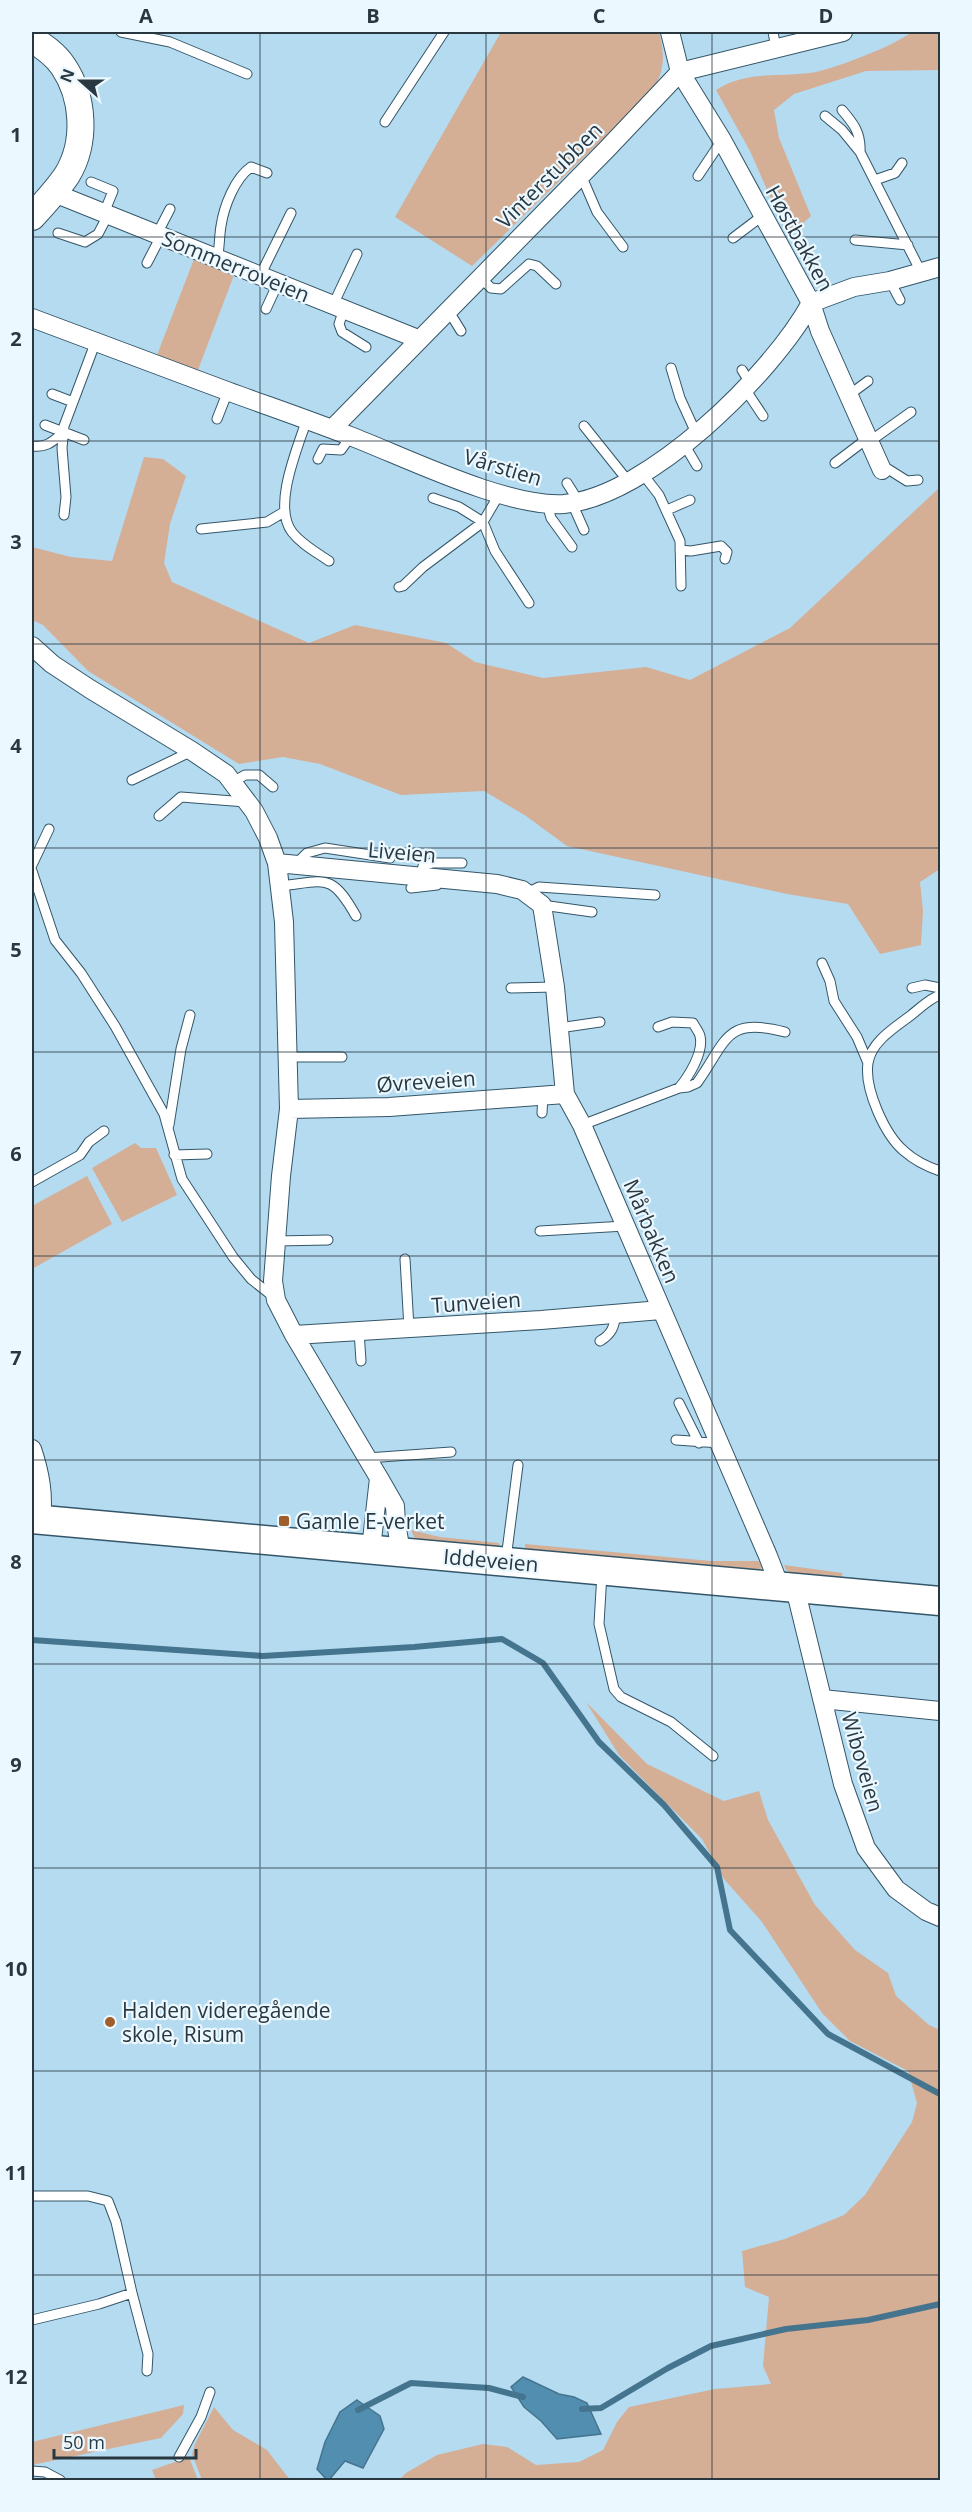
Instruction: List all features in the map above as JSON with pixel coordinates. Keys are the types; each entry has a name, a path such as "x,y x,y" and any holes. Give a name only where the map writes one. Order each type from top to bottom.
{"main road":[{"name":"Iddeveien","path":"36,1519 940,1601"}],"street":[{"name":"Høstbakken","path":"670,32 680,72 722,140 811,303 820,331 882,470"},
{"path":"680,72 774,40 843,32"},
{"path":"32,39 62,64 76,90 81,123 78,148 68,173 54,193 32,217"},
{"name":"Vinterstubben","path":"332,429 680,72"},
{"name":"Sommerroveien","path":"54,193 418,339"},
{"path":"811,303 854,287 890,281 940,268"},
{"name":"Vårstien","path":"32,318 307,419 500,494 547,504 576,502 605,493 635,477 690,439 796,329 811,303"},
{"path":"32,646 52,664 226,774 248,802 286,864 280,886 285,944 289,1109 273,1281 276,1299 294,1335 395,1506 401,1552"},
{"name":"Liveien","path":"286,864 416,882 445,879 524,892"},
{"path":"524,892 542,905"},
{"name":"Mårbakken","path":"542,905 555,987 565,1094 582,1125 775,1574 784,1587"},
{"name":"Øvreveien","path":"289,1109 543,1104 565,1094"},
{"name":"Tunveien","path":"294,1335 409,1328 541,1326 616,1314 661,1310"},
{"name":"Iddeveien","path":"32,1449 39,1470 43,1497 36,1519"},
{"path":"371,1549 379,1478"},
{"name":"Wiboveien","path":"784,1587 822,1699 843,1784 866,1848 896,1889 926,1911 940,1917"},
{"path":"822,1699 940,1711"}],"lane":[{"path":"121,32 170,42 248,74"},
{"path":"385,122 444,32"},
{"path":"842,110 856,125 860,152"},
{"path":"825,116 842,130 860,152 921,272"},
{"path":"698,176 722,140"},
{"path":"875,180 895,173 902,163"},
{"path":"217,259 221,243 221,225 241,174 251,167 267,173"},
{"path":"581,175 597,213 623,247"},
{"path":"58,233 85,243 98,234 117,193 91,182"},
{"path":"147,263 170,209"},
{"path":"260,276 291,213"},
{"path":"733,238 762,216"},
{"path":"855,240 908,245"},
{"path":"357,254 338,307 339,324 342,332 366,347"},
{"path":"480,278 491,288 501,289 529,264 537,266 556,284"},
{"path":"890,281 900,300"},
{"path":"266,309 278,283"},
{"path":"448,310 461,331"},
{"path":"64,515 66,497 63,433 96,341"},
{"path":"671,368 697,466"},
{"path":"746,380 763,416"},
{"path":"849,395 868,381"},
{"path":"217,419 228,391"},
{"path":"52,394 73,402"},
{"path":"835,463 911,412"},
{"path":"307,419 285,490 284,512 291,532 303,544 328,561"},
{"path":"45,425 84,440"},
{"path":"584,426 667,510 680,541 681,586"},
{"path":"32,446 42,447 50,444 63,433"},
{"path":"318,459 323,449 341,450 351,436"},
{"path":"882,470 888,469 907,481 918,480"},
{"path":"567,483 576,502 584,530"},
{"path":"399,587 483,522 500,494"},
{"path":"434,498 459,507 483,522 495,551 529,603"},
{"path":"667,510 690,500"},
{"path":"547,504 551,518 572,547"},
{"path":"201,529 267,522 284,512"},
{"path":"680,550 691,551 721,546 727,552 725,559"},
{"path":"132,780 192,751"},
{"path":"233,782 245,775 259,775 273,787"},
{"path":"159,816 181,797 248,802"},
{"path":"32,865 49,829"},
{"path":"286,864 307,853 325,848 390,858"},
{"path":"416,882 423,866 432,863 462,863"},
{"path":"32,871 56,940 81,973 115,1026 164,1114 182,1179 233,1257 251,1279 276,1299"},
{"path":"280,886 321,882 335,885 343,892 356,916"},
{"path":"524,892 539,887 655,895"},
{"path":"542,905 592,912"},
{"path":"822,963 830,981 834,1001 857,1037 868,1063 871,1091 883,1124 903,1151 928,1167 940,1171"},
{"path":"912,988 925,985 940,988"},
{"path":"511,988 555,987"},
{"path":"868,1063 876,1045 940,995"},
{"path":"168,1130 181,1048 190,1015"},
{"path":"559,1028 600,1022"},
{"path":"658,1028 672,1022 693,1023 700,1037 697,1055 689,1077 679,1088"},
{"path":"582,1125 697,1083 730,1032 742,1028 766,1027 785,1032"},
{"path":"288,1057 342,1057"},
{"path":"32,1182 80,1155 89,1142 104,1131"},
{"path":"174,1155 207,1154"},
{"path":"540,1231 625,1226"},
{"path":"276,1241 328,1240"},
{"path":"405,1259 409,1328"},
{"path":"600,1341 614,1328 616,1314"},
{"path":"359,1331 361,1361"},
{"path":"679,1403 699,1443"},
{"path":"675,1440 720,1443"},
{"path":"367,1458 451,1452"},
{"path":"506,1562 518,1465"},
{"path":"602,1570 599,1624 614,1689 621,1697 671,1722 713,1756"},
{"path":"32,2196 88,2196 108,2201 116,2222 148,2354 147,2371"},
{"path":"32,2320 99,2304 132,2293"},
{"path":"178,2457 201,2418 210,2392"},
{"path":"32,2471 45,2472 60,2481"}],"shaded area":[{"path":"501,32 659,32 663,63 652,91 472,266 395,217"},
{"path":"912,32 940,32 940,70 866,71 794,94 774,110 779,138 811,216 788,237 750,151 716,90 750,77 820,71 878,50"},
{"path":"194,259 234,275 198,370 157,355"},
{"path":"144,457 163,459 186,476 170,524 164,563 172,582 309,643 355,625 446,643 475,662 543,678 646,667 690,680 790,628 940,487 940,869 920,882 923,911 921,945 880,954 848,904 787,894 567,846 526,816 484,791 401,795 320,764 283,757 239,764 88,671 43,625 32,620 32,547 71,557 112,561"},
{"path":"135,1143 141,1148 156,1148 177,1195 122,1222 92,1168"},
{"path":"87,1176 112,1224 32,1269 32,1206"},
{"path":"411,1530 440,1537 499,1543 500,1546 497,1551 424,1543 414,1537"},
{"path":"525,1544 711,1561 761,1561 762,1568 755,1572 525,1552"},
{"path":"784,1565 843,1573 841,1577 796,1575 786,1570"},
{"path":"586,1702 647,1764 724,1801 759,1791 768,1820 815,1905 855,1950 888,1973 896,1996 929,2025 940,2030 940,2480 399,2480 406,2473 437,2455 483,2444 507,2447 536,2465 579,2462 603,2450 617,2422 629,2407 715,2389 771,2384 763,2366 769,2297 745,2287 742,2251 785,2239 844,2215 865,2195 912,2122 917,2103 908,2071 850,2041 822,2013 762,1922 724,1879 702,1839 619,1755"},
{"path":"184,2405 183,2414 161,2438 32,2465 32,2442"},
{"path":"214,2407 233,2430 267,2450 290,2480 202,2480 192,2454"},
{"path":"189,2457 198,2480 156,2480 152,2470"}],"water":[{"path":"523,2377 559,2394 587,2403 601,2434 557,2439 524,2407 511,2387"},
{"path":"357,2400 380,2416 384,2429 363,2468 345,2461 327,2480 317,2469 325,2442 340,2412"}],"waterway":[{"path":"32,1640 263,1656 502,1639 543,1663 599,1742 664,1805 717,1867 730,1930 828,2034 940,2094"},
{"path":"582,2409 601,2408 668,2368 711,2346 786,2329 868,2320 940,2304"},
{"path":"358,2410 411,2383 489,2388 523,2397"}],"place":[{"name":"Gamle E-verket","path":"284,1521"},
{"name":"Halden videregående skole, Risum","path":"110,2022"}]}
